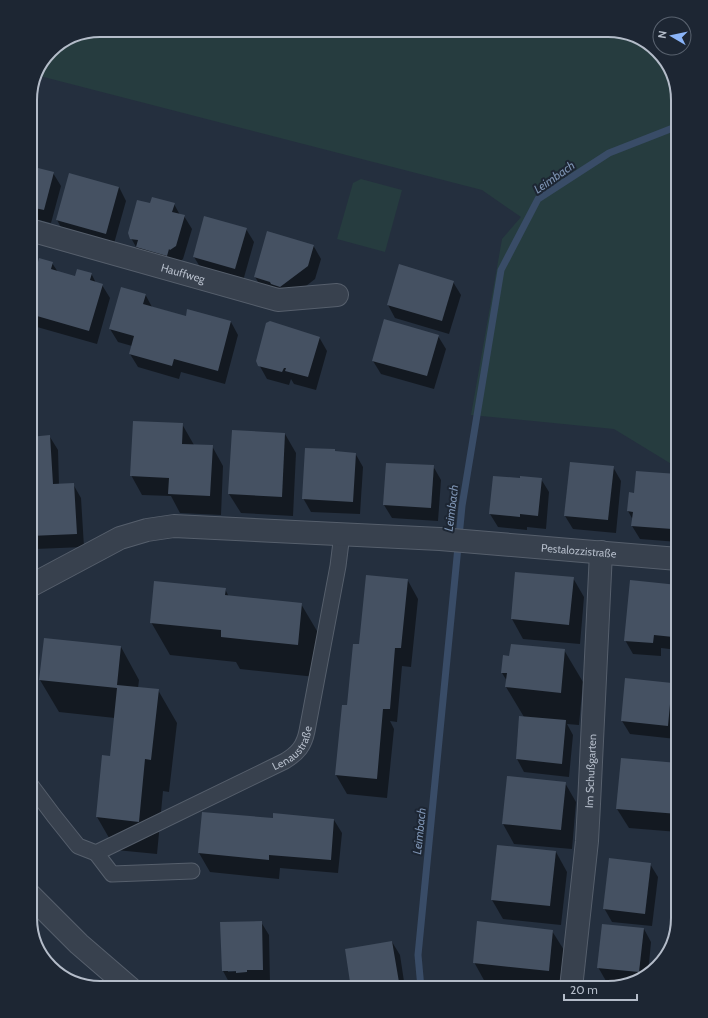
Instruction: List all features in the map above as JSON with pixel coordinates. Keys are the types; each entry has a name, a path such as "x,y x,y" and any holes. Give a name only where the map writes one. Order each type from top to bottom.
{"street":[{"name":"Hauffweg","path":"37,232 278,300 337,294"},
{"path":"37,582 120,538 161,527 184,525 342,534"},
{"name":"Pestalozzistraße","path":"342,534 440,539 671,558"},
{"name":"Im Schußgarten","path":"572,981 587,834 592,766 601,552"},
{"path":"37,902 79,944 122,981"}],"lane":[{"name":"Lenaustraße","path":"96,853 285,761 295,755 302,747 309,724 338,566 342,534"},
{"path":"37,793 78,846 96,853 112,874 192,871"}],"green space":[{"path":"100,37 612,37 628,40 643,48 663,69 669,84 671,100 671,464 614,429 471,415 502,239 521,217 482,190 42,77 50,62 65,48 88,38"},
{"path":"361,179 402,190 385,252 337,239 353,183"}],"building":[{"path":"37,168 54,172 44,210 37,208"},
{"path":"69,173 119,187 106,234 56,220"},
{"path":"152,197 175,203 172,212 185,215 176,246 170,250 169,249 167,256 136,247 138,240 130,239 128,233 137,200 150,203"},
{"path":"204,216 247,228 235,269 193,257"},
{"path":"267,231 314,245 308,266 280,287 254,277"},
{"path":"39,258 53,262 51,269 75,276 77,269 92,273 90,280 103,284 89,331 37,316 37,266"},
{"path":"399,264 454,281 442,321 387,305"},
{"path":"121,287 146,294 143,304 186,316 187,309 231,321 218,371 174,359 172,366 129,354 134,336 109,329"},
{"path":"384,319 439,335 427,376 372,361"},
{"path":"270,321 320,337 308,377 285,371 286,368 284,368 282,372 258,366 256,361 266,323"},
{"path":"133,421 183,423 182,444 213,445 210,496 168,494 169,478 130,476"},
{"path":"232,430 285,433 282,497 228,494"},
{"path":"50,435 53,484 74,483 77,534 37,536 37,436"},
{"path":"305,448 335,449 335,451 356,453 353,502 302,499"},
{"path":"570,462 614,466 608,520 564,516"},
{"path":"386,463 434,465 431,508 383,505"},
{"path":"636,471 671,474 671,529 631,526 633,512 627,511 629,492 634,493"},
{"path":"493,476 542,478 538,516 520,514 520,517 489,514"},
{"path":"515,572 574,577 569,625 511,619"},
{"path":"366,575 408,579 401,648 395,648 390,709 383,709 377,779 335,775 342,705 347,705 353,644 359,644"},
{"path":"630,580 671,584 671,637 654,635 653,643 624,641"},
{"path":"154,581 226,588 225,595 302,603 298,645 221,637 221,630 150,623"},
{"path":"44,638 121,646 117,685 159,689 151,760 145,759 139,822 96,817 102,755 110,756 117,688 39,680"},
{"path":"511,644 565,649 561,693 505,687 507,673 501,673 503,655 509,656"},
{"path":"625,678 671,683 668,726 621,721"},
{"path":"519,716 566,720 562,764 516,759"},
{"path":"621,758 671,762 671,813 616,809"},
{"path":"507,776 566,782 561,830 502,824"},
{"path":"202,812 273,818 273,813 334,819 331,860 269,855 269,860 198,853"},
{"path":"497,845 556,851 550,906 491,900"},
{"path":"609,858 651,863 645,914 603,909"},
{"path":"262,921 263,970 247,970 247,972 236,973 236,971 222,971 220,922"},
{"path":"477,921 553,930 549,971 473,963"},
{"path":"602,924 644,928 639,972 597,968"},
{"path":"392,941 399,981 350,981 345,949"}],"waterway":[{"name":"Leimbach","path":"420,981 418,955 462,506 501,270 538,199 609,153 671,129"}]}
